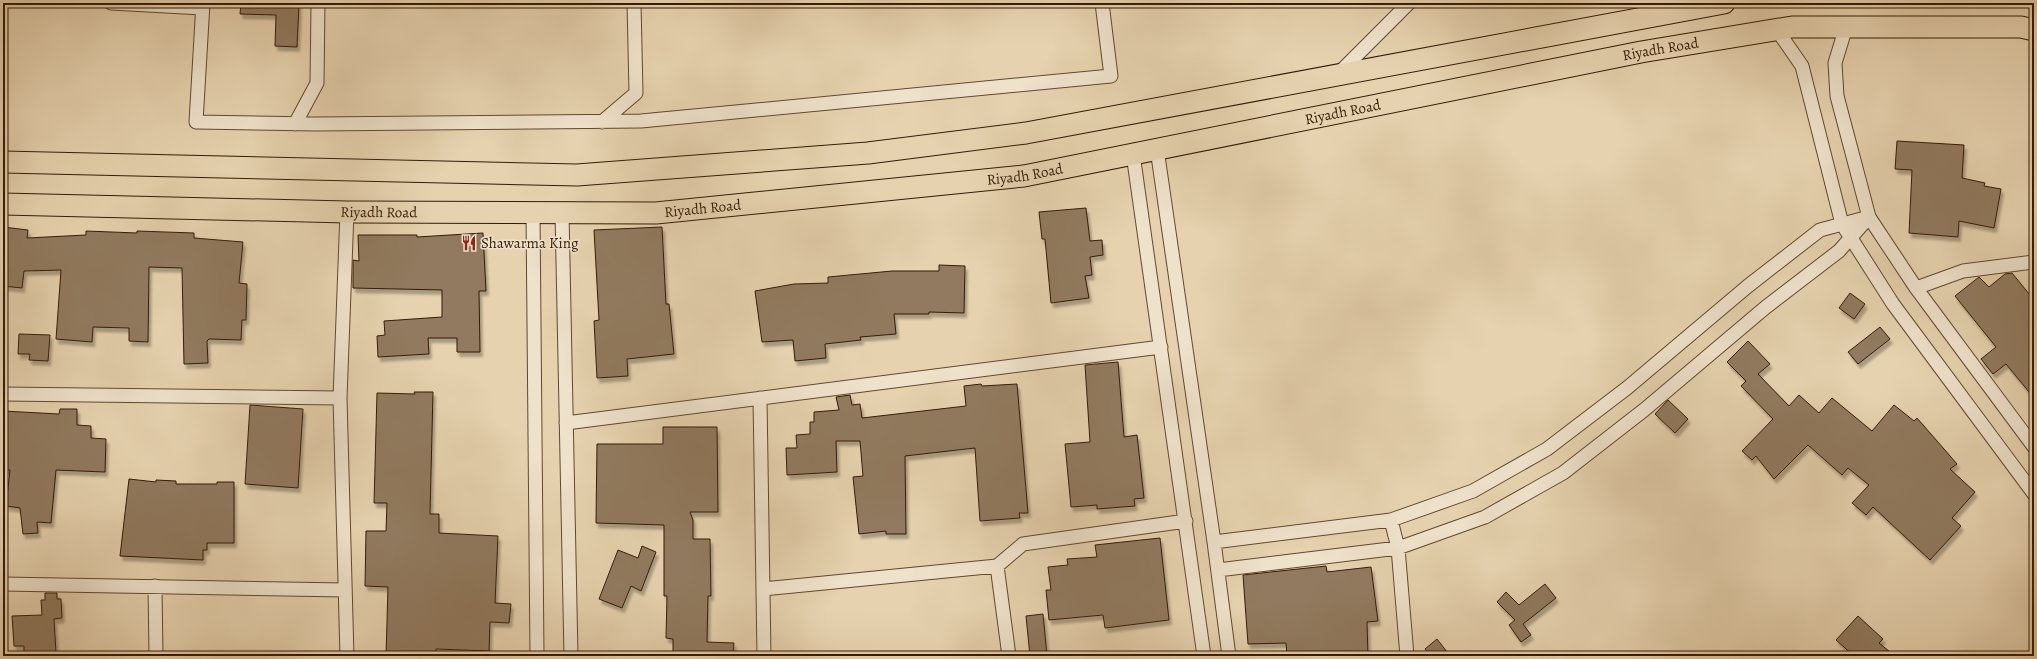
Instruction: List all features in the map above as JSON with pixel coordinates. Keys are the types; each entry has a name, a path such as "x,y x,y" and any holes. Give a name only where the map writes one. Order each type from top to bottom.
{"main road":[{"path":"3,162 577,175 868,153 1026,133 1724,3"},
{"name":"Riyadh Road","path":"3,204 347,212 656,213 1016,177 1633,54 1792,27 2021,27 2034,30"}],"street":[{"path":"111,3 203,5 196,122 295,124 641,121 1111,76 1102,3"},
{"path":"295,124 317,83 318,3"},
{"path":"602,122 636,93 634,3"},
{"path":"1336,75 1409,3"},
{"path":"1846,27 1835,63 1838,96 1869,217 1916,288 2034,447"},
{"path":"1777,30 1802,66 1842,224 1893,304 2034,494"},
{"path":"304,107 316,124"},
{"path":"1157,149 1218,570 1229,656"},
{"path":"1133,154 1204,656"},
{"path":"347,212 340,398 347,656"},
{"path":"533,212 537,656"},
{"path":"562,212 571,656"},
{"path":"1214,542 1391,520 1474,491 1547,449 1626,388 1748,286 1820,230 1869,217"},
{"path":"1218,570 1398,548 1485,517 1563,472 1644,410 1766,308 1839,250 1869,217"},
{"path":"1916,288 1963,271 2032,265"},
{"path":"566,423 1161,347"},
{"path":"3,394 340,398"},
{"path":"760,398 764,656"},
{"path":"1391,520 1398,548 1407,656"},
{"path":"763,589 997,566 1023,544 1186,521"},
{"path":"997,566 1010,656"},
{"path":"3,584 345,590"},
{"path":"155,586 156,656"}],"building":[{"path":"241,3 299,3 297,47 275,46 276,15 240,14"},
{"path":"1897,141 1964,145 1962,178 1985,183 1984,186 2001,189 1994,228 1959,221 1958,237 1909,233 1912,170 1895,169"},
{"path":"1086,208 1090,241 1102,240 1103,255 1090,257 1092,275 1085,276 1089,298 1051,303 1045,239 1042,239 1039,212"},
{"path":"3,227 28,230 27,238 86,235 86,231 137,233 137,231 194,233 194,238 243,242 239,283 247,284 246,320 242,320 241,340 209,339 207,341 208,363 184,364 182,268 149,267 148,342 129,341 129,328 93,327 92,342 56,339 61,270 24,271 22,288 3,286"},
{"path":"662,227 666,304 669,304 674,354 627,359 628,376 597,378 594,321 599,320 594,230"},
{"path":"483,233 486,291 479,291 480,352 457,352 457,338 428,338 429,354 378,357 377,336 385,335 384,321 442,317 442,290 353,288 353,260 359,261 358,235 417,235 417,237"},
{"path":"939,265 965,266 964,313 929,312 929,314 894,314 896,334 860,337 861,340 825,344 826,358 795,361 793,340 762,342 755,291 794,284 828,283 828,277 892,271 939,271"},
{"path":"2012,273 2034,300 2034,398 2006,364 1993,374 1981,359 1996,347 1955,296 1979,277 1989,287 2005,274"},
{"path":"1850,293 1865,304 1854,319 1839,308"},
{"path":"1880,327 1890,339 1858,364 1848,352"},
{"path":"19,334 50,335 48,361 29,360 30,354 18,354"},
{"path":"1748,341 1770,364 1758,374 1789,406 1799,395 1819,413 1832,398 1872,431 1894,405 1914,421 1917,418 1957,464 1950,469 1975,492 1952,518 1961,526 1930,560 1873,507 1866,515 1852,503 1869,485 1848,468 1842,475 1808,445 1774,479 1756,456 1752,460 1742,451 1773,419 1741,386 1746,381 1727,362"},
{"path":"1118,362 1124,437 1137,435 1144,498 1134,499 1135,506 1097,509 1097,505 1071,507 1065,444 1090,442 1085,365"},
{"path":"981,384 982,386 1017,384 1028,513 1019,513 1020,518 980,521 975,448 905,456 906,534 886,534 886,531 859,534 853,477 863,476 860,441 836,441 837,472 787,475 786,448 797,448 796,435 810,434 810,422 814,422 814,412 839,410 836,397 850,395 852,405 860,404 862,418 966,406 964,386"},
{"path":"414,392 433,392 430,514 439,514 439,533 498,536 495,603 511,604 509,623 490,622 489,651 436,649 436,656 386,656 388,587 365,586 366,531 386,531 387,503 374,503 377,393 415,394"},
{"path":"1668,400 1688,419 1675,433 1655,414"},
{"path":"250,405 303,409 298,488 245,484"},
{"path":"60,409 77,409 77,425 91,426 91,438 106,439 105,472 56,470 51,523 37,522 38,533 23,534 20,508 6,506 10,470 3,469 3,411 59,414"},
{"path":"663,427 717,427 718,512 690,512 693,520 693,539 710,539 711,596 708,596 707,642 734,643 733,655 673,656 673,639 666,638 667,596 664,596 664,525 596,523 597,444 663,444"},
{"path":"129,479 156,482 156,480 176,481 176,484 217,484 217,482 234,482 234,543 207,543 207,550 203,550 203,560 120,556"},
{"path":"1160,538 1169,620 1105,628 1103,615 1049,620 1046,590 1051,590 1048,567 1068,565 1067,559 1097,557 1095,545"},
{"path":"642,546 656,552 641,591 631,586 622,608 599,599 618,550 638,558"},
{"path":"1326,566 1327,572 1371,567 1378,621 1367,622 1368,656 1287,656 1286,643 1248,644 1243,575"},
{"path":"1545,584 1556,598 1523,624 1531,635 1521,642 1509,625 1515,620 1497,602 1506,592 1519,605"},
{"path":"45,593 57,593 57,599 61,599 62,618 54,619 56,653 24,654 24,646 14,646 12,616 42,615 41,600 45,600"},
{"path":"1043,614 1047,656 1030,656 1026,616"},
{"path":"1858,616 1883,639 1879,643 1895,656 1854,656 1836,640"},
{"path":"1437,639 1450,656 1431,656 1425,649"}],"place":[{"name":"Shawarma King","path":"469,243"}]}
